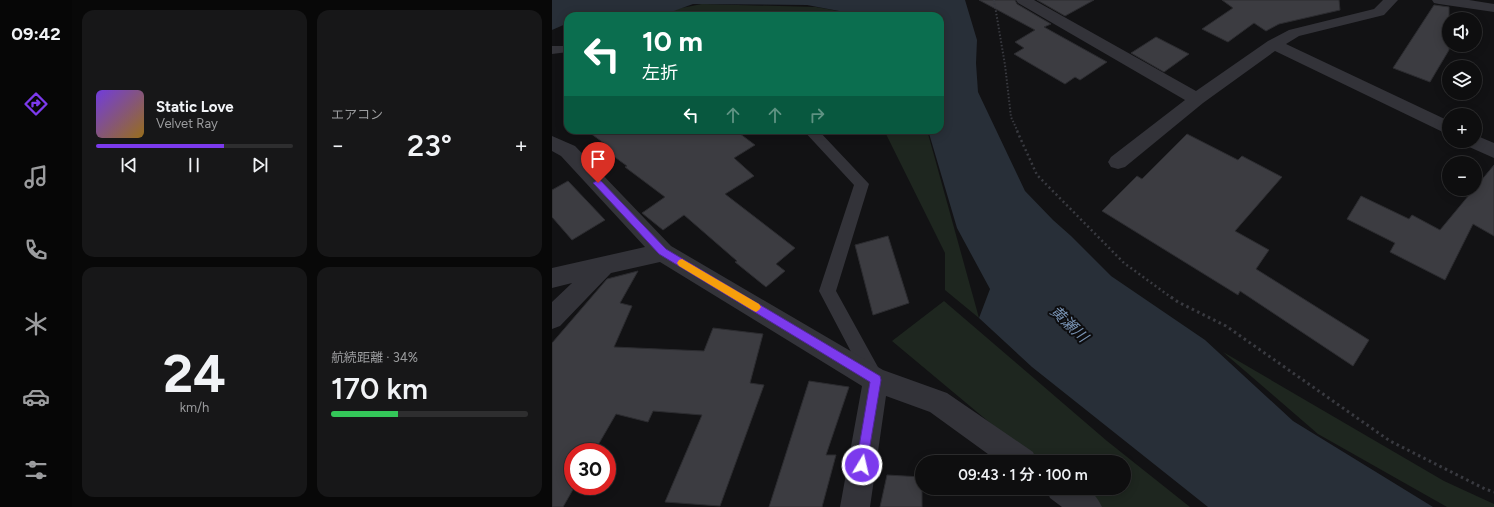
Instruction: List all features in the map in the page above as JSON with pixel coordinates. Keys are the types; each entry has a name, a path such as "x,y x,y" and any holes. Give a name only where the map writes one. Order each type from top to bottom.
{"street":[{"path":"1023,0 1197,99"},
{"path":"1118,162 1197,99 1274,44 1294,34 1379,12 1391,0"},
{"path":"1439,0 1494,8"},
{"path":"1274,44 1442,126"},
{"path":"552,143 568,151 663,252 876,380 938,402 1013,455"},
{"path":"1482,145 1494,151"},
{"path":"552,278 663,252"},
{"path":"552,318 605,265"},
{"path":"855,507 876,380"},
{"path":"1070,495 1087,507"}],"lane":[{"path":"552,50 564,49"},
{"path":"814,134 862,184 828,291 876,380"}],"path":[{"path":"994,0 1005,65 1011,118 1037,175 1124,264 1178,302 1226,326 1390,441 1485,489 1494,492"}],"shaded area":[{"path":"702,4 816,7 844,12 661,12"},
{"path":"886,134 928,134 979,318 945,290 945,253"},
{"path":"944,301 1125,455 1029,455 892,341"},
{"path":"1223,352 1444,481 1494,504 1494,507 1447,507 1318,434"},
{"path":"1131,460 1190,507 1091,507 1077,495 1131,495"}],"water":[{"name":"黄瀬川","path":"552,0 965,0 977,40 976,63 978,92 1025,191 1111,276 1205,340 1293,421 1433,507 1208,507 1032,367 979,318 990,289 957,228 929,134 944,134 944,12 845,12 807,5 693,4 671,12 564,12 564,25 552,30"}],"building":[{"path":"979,0 1015,0 1017,4 1051,24 1044,27 1107,62 1080,80 1075,77 1065,84 1014,54 1024,48 1015,42 1035,30"},
{"path":"1037,0 1094,0 1065,16"},
{"path":"1222,0 1339,0 1340,10 1279,24 1266,31 1254,23 1228,42 1202,29 1233,8"},
{"path":"1434,5 1449,7 1449,12 1442,12 1442,52 1448,52 1430,82 1393,68"},
{"path":"1156,37 1189,54 1164,72 1131,53"},
{"path":"591,134 740,134 755,145 734,158 754,176 725,194 795,248 776,264 785,271 766,287 735,262 737,261 684,215 663,230 642,213 665,197 601,147 609,147"},
{"path":"1187,134 1238,160 1242,156 1282,177 1235,231 1269,250 1256,269 1369,340 1353,366 1240,291 1238,295 1102,211 1137,176 1142,179"},
{"path":"1494,165 1494,236 1473,224 1445,280 1390,252 1395,243 1347,219 1361,196 1409,219 1412,215 1440,230 1468,196 1482,196 1482,179"},
{"path":"568,181 605,220 572,240 552,217 552,190"},
{"path":"888,236 909,303 873,315 855,245"},
{"path":"638,271 620,303 632,306 614,347 704,351 713,328 763,334 750,383 764,385 720,506 665,502 702,415 653,411 648,422 616,414 599,443 564,443 564,495 570,495 563,507 552,507 552,343 607,279"},
{"path":"809,381 849,387 826,455 836,455 822,507 769,507"},
{"path":"887,475 915,477 915,495 922,495 922,507 880,507"}],"slow traffic":[{"path":"682,263 756,307"}],"route":[{"path":"598,183 663,252 876,380 862,465"}]}
